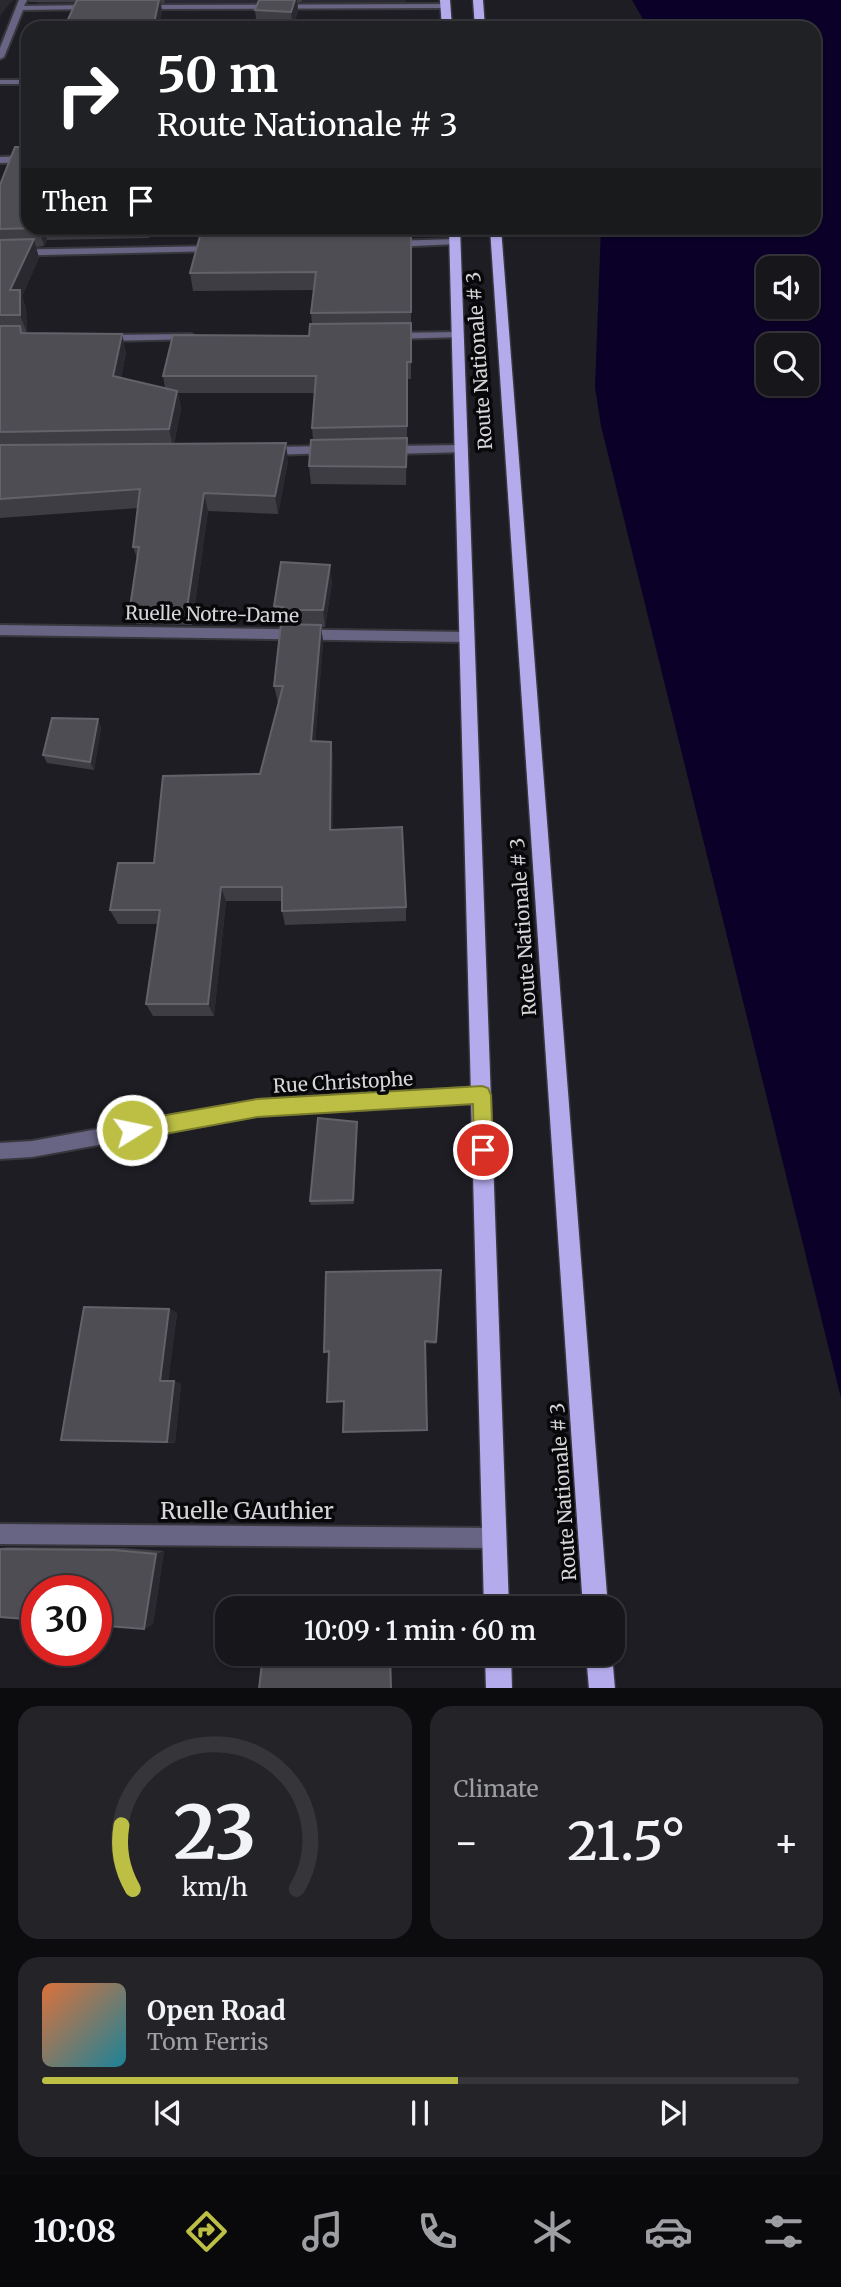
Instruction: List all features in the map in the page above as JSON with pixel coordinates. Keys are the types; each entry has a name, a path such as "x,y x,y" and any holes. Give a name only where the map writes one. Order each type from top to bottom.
{"main road":[{"path":"478,0 480,21"},
{"path":"445,3 446,21"},
{"name":"Route Nationale # 3","path":"454,235 463,449 465,637 497,1596"},
{"name":"Route Nationale # 3","path":"495,235 595,1596"},
{"path":"498,1666 499,1688"},
{"path":"600,1666 602,1688"}],"street":[{"path":"135,7 445,3"},
{"path":"0,57 21,4 108,7"},
{"path":"0,82 21,82"},
{"path":"0,160 21,159"},
{"path":"385,244 454,235"},
{"path":"0,253 234,248"},
{"path":"388,336 457,335"},
{"path":"97,338 208,337"},
{"path":"381,450 463,449"},
{"path":"257,451 340,450"},
{"name":"Ruelle Notre-Dame","path":"0,630 465,637"},
{"name":"Rue Christophe","path":"0,1150 32,1149 257,1108 482,1095"},
{"name":"Ruelle GAuthier","path":"0,1534 495,1538"}],"shaded area":[{"path":"38,0 406,0 405,4 37,5"},
{"path":"632,0 841,0 841,1398 601,426 595,387 601,235 821,235 821,21 644,21"}],"building":[{"path":"77,0 159,0 154,21 67,21"},
{"path":"259,0 295,0 291,12 255,10"},
{"path":"15,147 21,147 21,228 0,229 0,185"},
{"path":"411,235 411,312 311,313 316,272 190,273 200,236"},
{"path":"34,239 10,290 20,290 20,315 0,315 0,240"},
{"path":"411,323 411,362 407,362 407,426 312,428 316,376 163,376 173,335 309,336 310,324"},
{"path":"0,326 20,326 21,333 122,334 113,376 177,391 169,429 0,432"},
{"path":"407,438 406,467 309,466 311,440"},
{"path":"286,443 275,496 204,493 187,608 130,607 139,547 133,547 140,489 0,499 0,445"},
{"path":"281,562 330,565 323,610 282,610 283,607 274,606"},
{"path":"281,624 321,625 311,741 331,742 330,830 402,827 406,907 282,911 282,887 221,887 208,1004 146,1004 160,910 110,910 118,863 154,863 163,776 260,774 283,686 274,686"},
{"path":"52,718 98,719 90,762 43,755"},
{"path":"318,1118 357,1122 353,1200 310,1201"},
{"path":"441,1270 436,1342 425,1341 427,1430 343,1432 344,1401 327,1402 329,1351 324,1352 326,1272"},
{"path":"84,1307 169,1309 160,1381 174,1381 167,1442 61,1440"},
{"path":"0,1549 114,1550 156,1554 144,1629 112,1626 112,1575 21,1575 21,1619 0,1617"},
{"path":"262,1666 390,1666 391,1688 259,1688"}],"route":[{"path":"132,1130 257,1108 482,1095 483,1150"}]}
